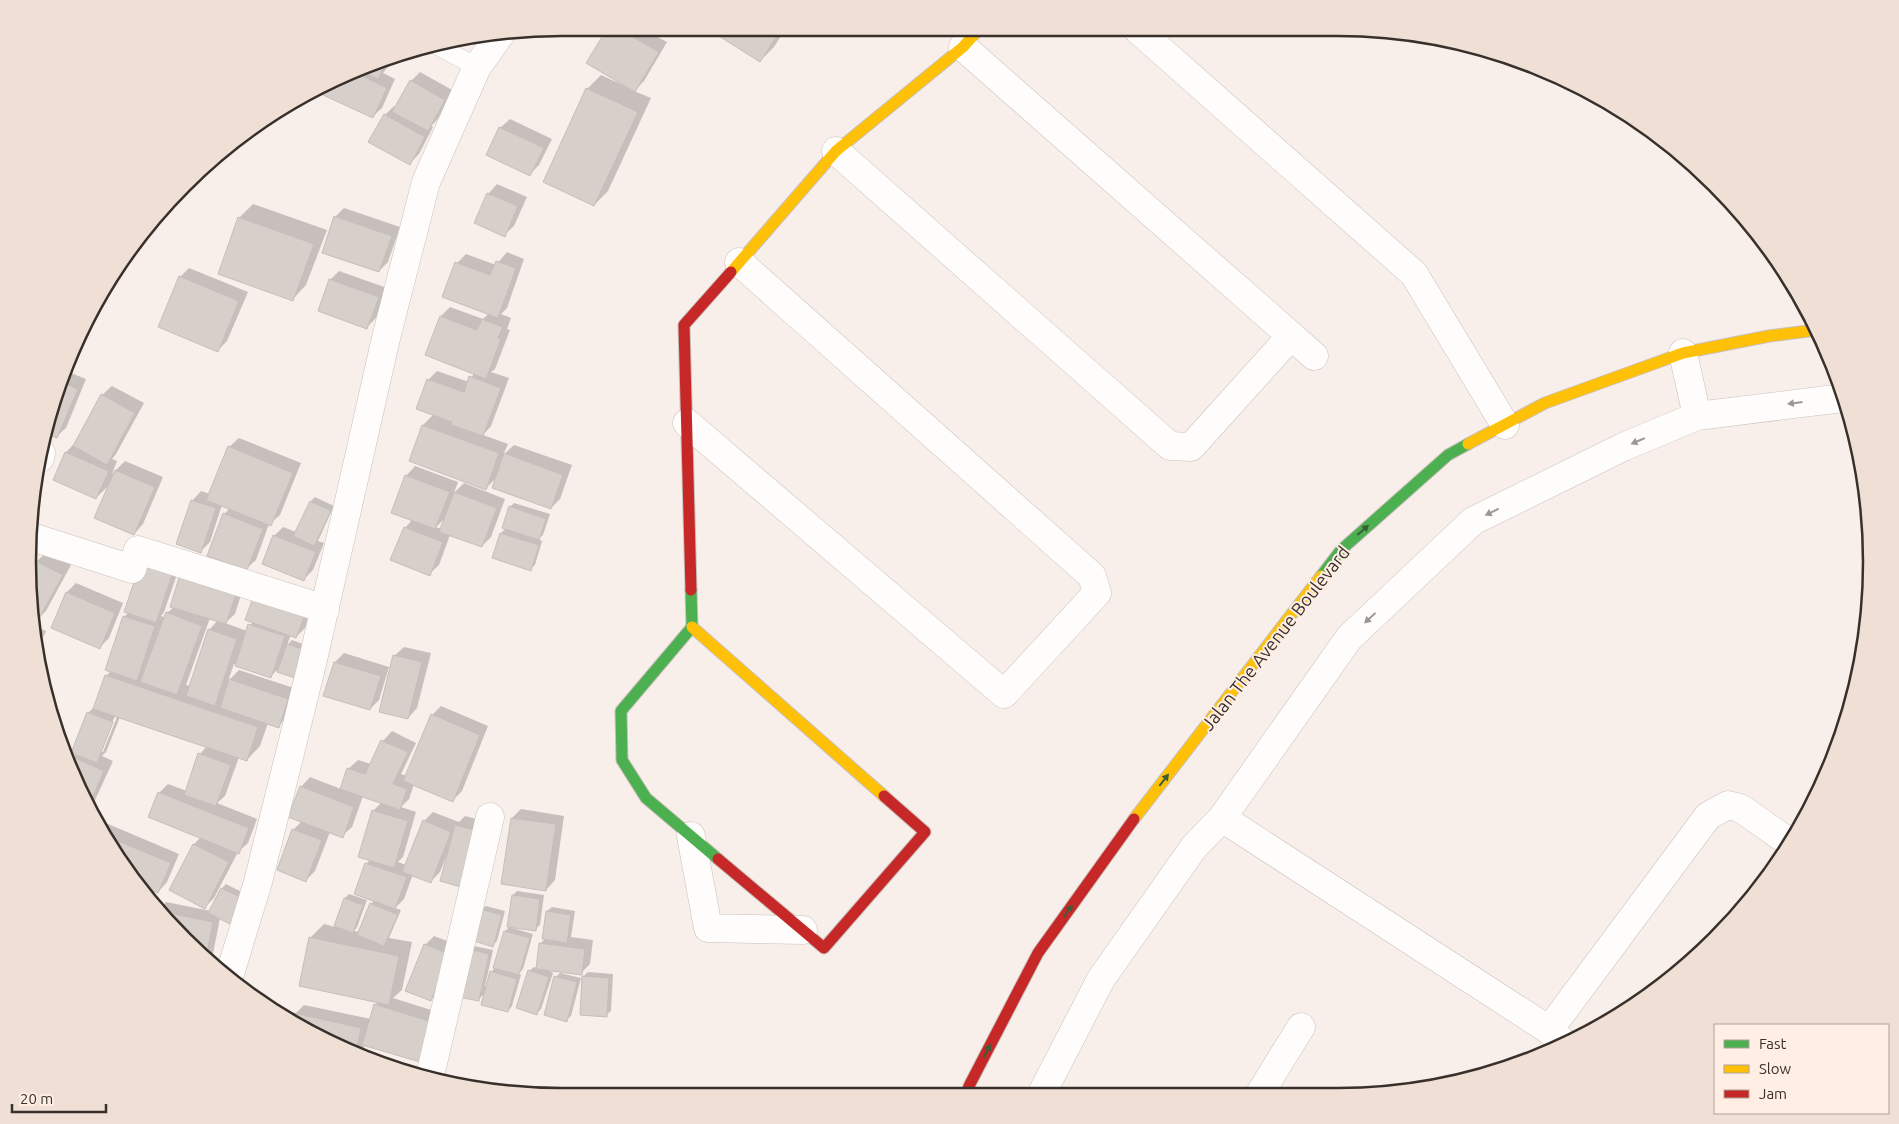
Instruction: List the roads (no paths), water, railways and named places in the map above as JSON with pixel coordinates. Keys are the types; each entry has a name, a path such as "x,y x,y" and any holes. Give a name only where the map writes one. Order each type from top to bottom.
{"street":[{"path":"1145,36 1414,274 1505,425"},
{"path":"692,627 925,832 824,948 646,798 622,760 621,711 692,627 684,326 836,151 970,39 1314,356"},
{"path":"232,971 258,882 325,609 386,338 426,182 477,67 496,41"},
{"path":"836,151 1170,446 1191,447 1292,336"},
{"path":"687,422 1004,694 1097,593 1092,576 739,262"},
{"name":"Jalan The Avenue Boulevard","path":"968,1088 1038,952 1125,831 1341,550 1448,455 1545,403 1682,353 1769,336 1810,331"},
{"path":"1682,353 1697,416"},
{"path":"1045,1088 1101,979 1194,847 1222,818 1350,638 1474,521 1623,447 1697,416 1837,399"},
{"path":"37,538 132,569 138,550 325,609"},
{"path":"1222,818 1556,1036 1708,816 1728,805 1740,808 1784,839"},
{"path":"431,1071 490,817"},
{"path":"691,836 708,928 803,930"},
{"path":"1263,1088 1301,1027"}],"lane":[{"path":"444,50 477,67"}]}
